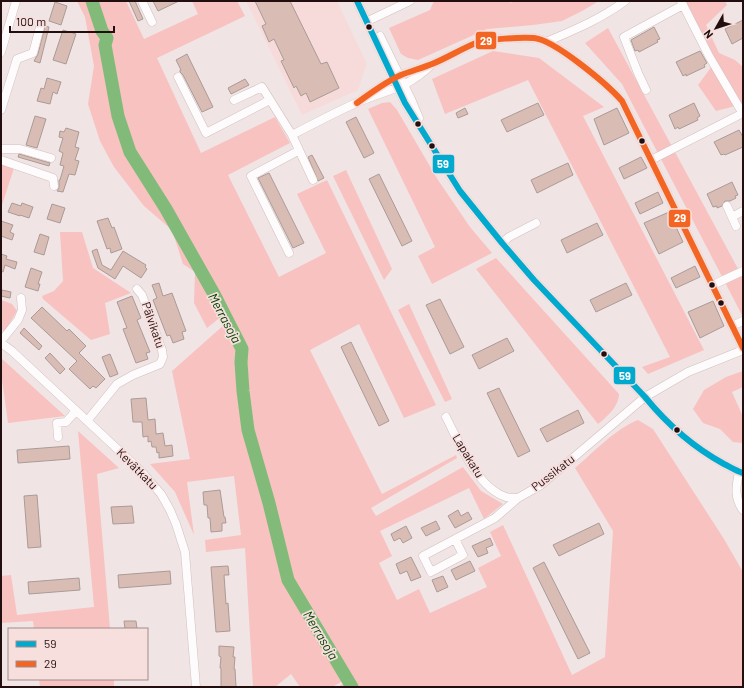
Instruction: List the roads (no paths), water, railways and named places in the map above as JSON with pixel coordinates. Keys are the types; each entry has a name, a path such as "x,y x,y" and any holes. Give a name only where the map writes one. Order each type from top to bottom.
{"street":[{"path":"1,52 16,1"},
{"path":"142,1 152,22"},
{"path":"357,1 370,20"},
{"path":"363,1 370,20 401,87 425,134 460,191 534,280 645,396 656,410 679,433 704,452 741,472 736,494 738,502 743,510"},
{"path":"370,20 410,1"},
{"path":"546,42 581,27 614,10 626,1"},
{"path":"646,90 624,38 682,3 709,56 743,114 656,158"},
{"path":"1,110 17,59 33,53 40,27"},
{"path":"357,103 396,77 432,64 476,44 495,39 534,38 546,42 561,51 611,89 622,101 743,349"},
{"path":"292,135 357,103 401,87 414,80 432,64"},
{"path":"178,77 206,132 270,100"},
{"path":"234,100 262,87 292,135 312,180"},
{"path":"1,149 20,149 51,158"},
{"path":"289,253 251,176 298,150"},
{"path":"1,160 53,178 54,186"},
{"path":"727,206 736,226"},
{"path":"732,217 743,211"},
{"path":"502,243 509,237 536,223"},
{"path":"717,283 743,270"},
{"name":"Pälvikatu","path":"87,421 117,384 133,375 160,364 163,357 142,295 137,289"},
{"path":"1,342 18,320 22,310 21,298"},
{"path":"732,326 743,321"},
{"name":"Kevätkatu","path":"1,342 150,480 161,494 176,524 185,552 196,687"},
{"name":"Pussikatu","path":"455,539 463,555 431,572 423,556 455,539 495,518 518,498 541,485 645,396 688,372 743,349"},
{"path":"58,437 57,423 66,422 76,411"},
{"name":"Lapakatu","path":"446,417 467,458 486,485 505,497 518,498"}],"waterway":[{"name":"Merrasoja","path":"92,1 102,31 107,38 105,45 118,116 130,152 166,209 214,294 242,349 241,362 243,391 248,430 269,503 288,580 352,687"}]}
